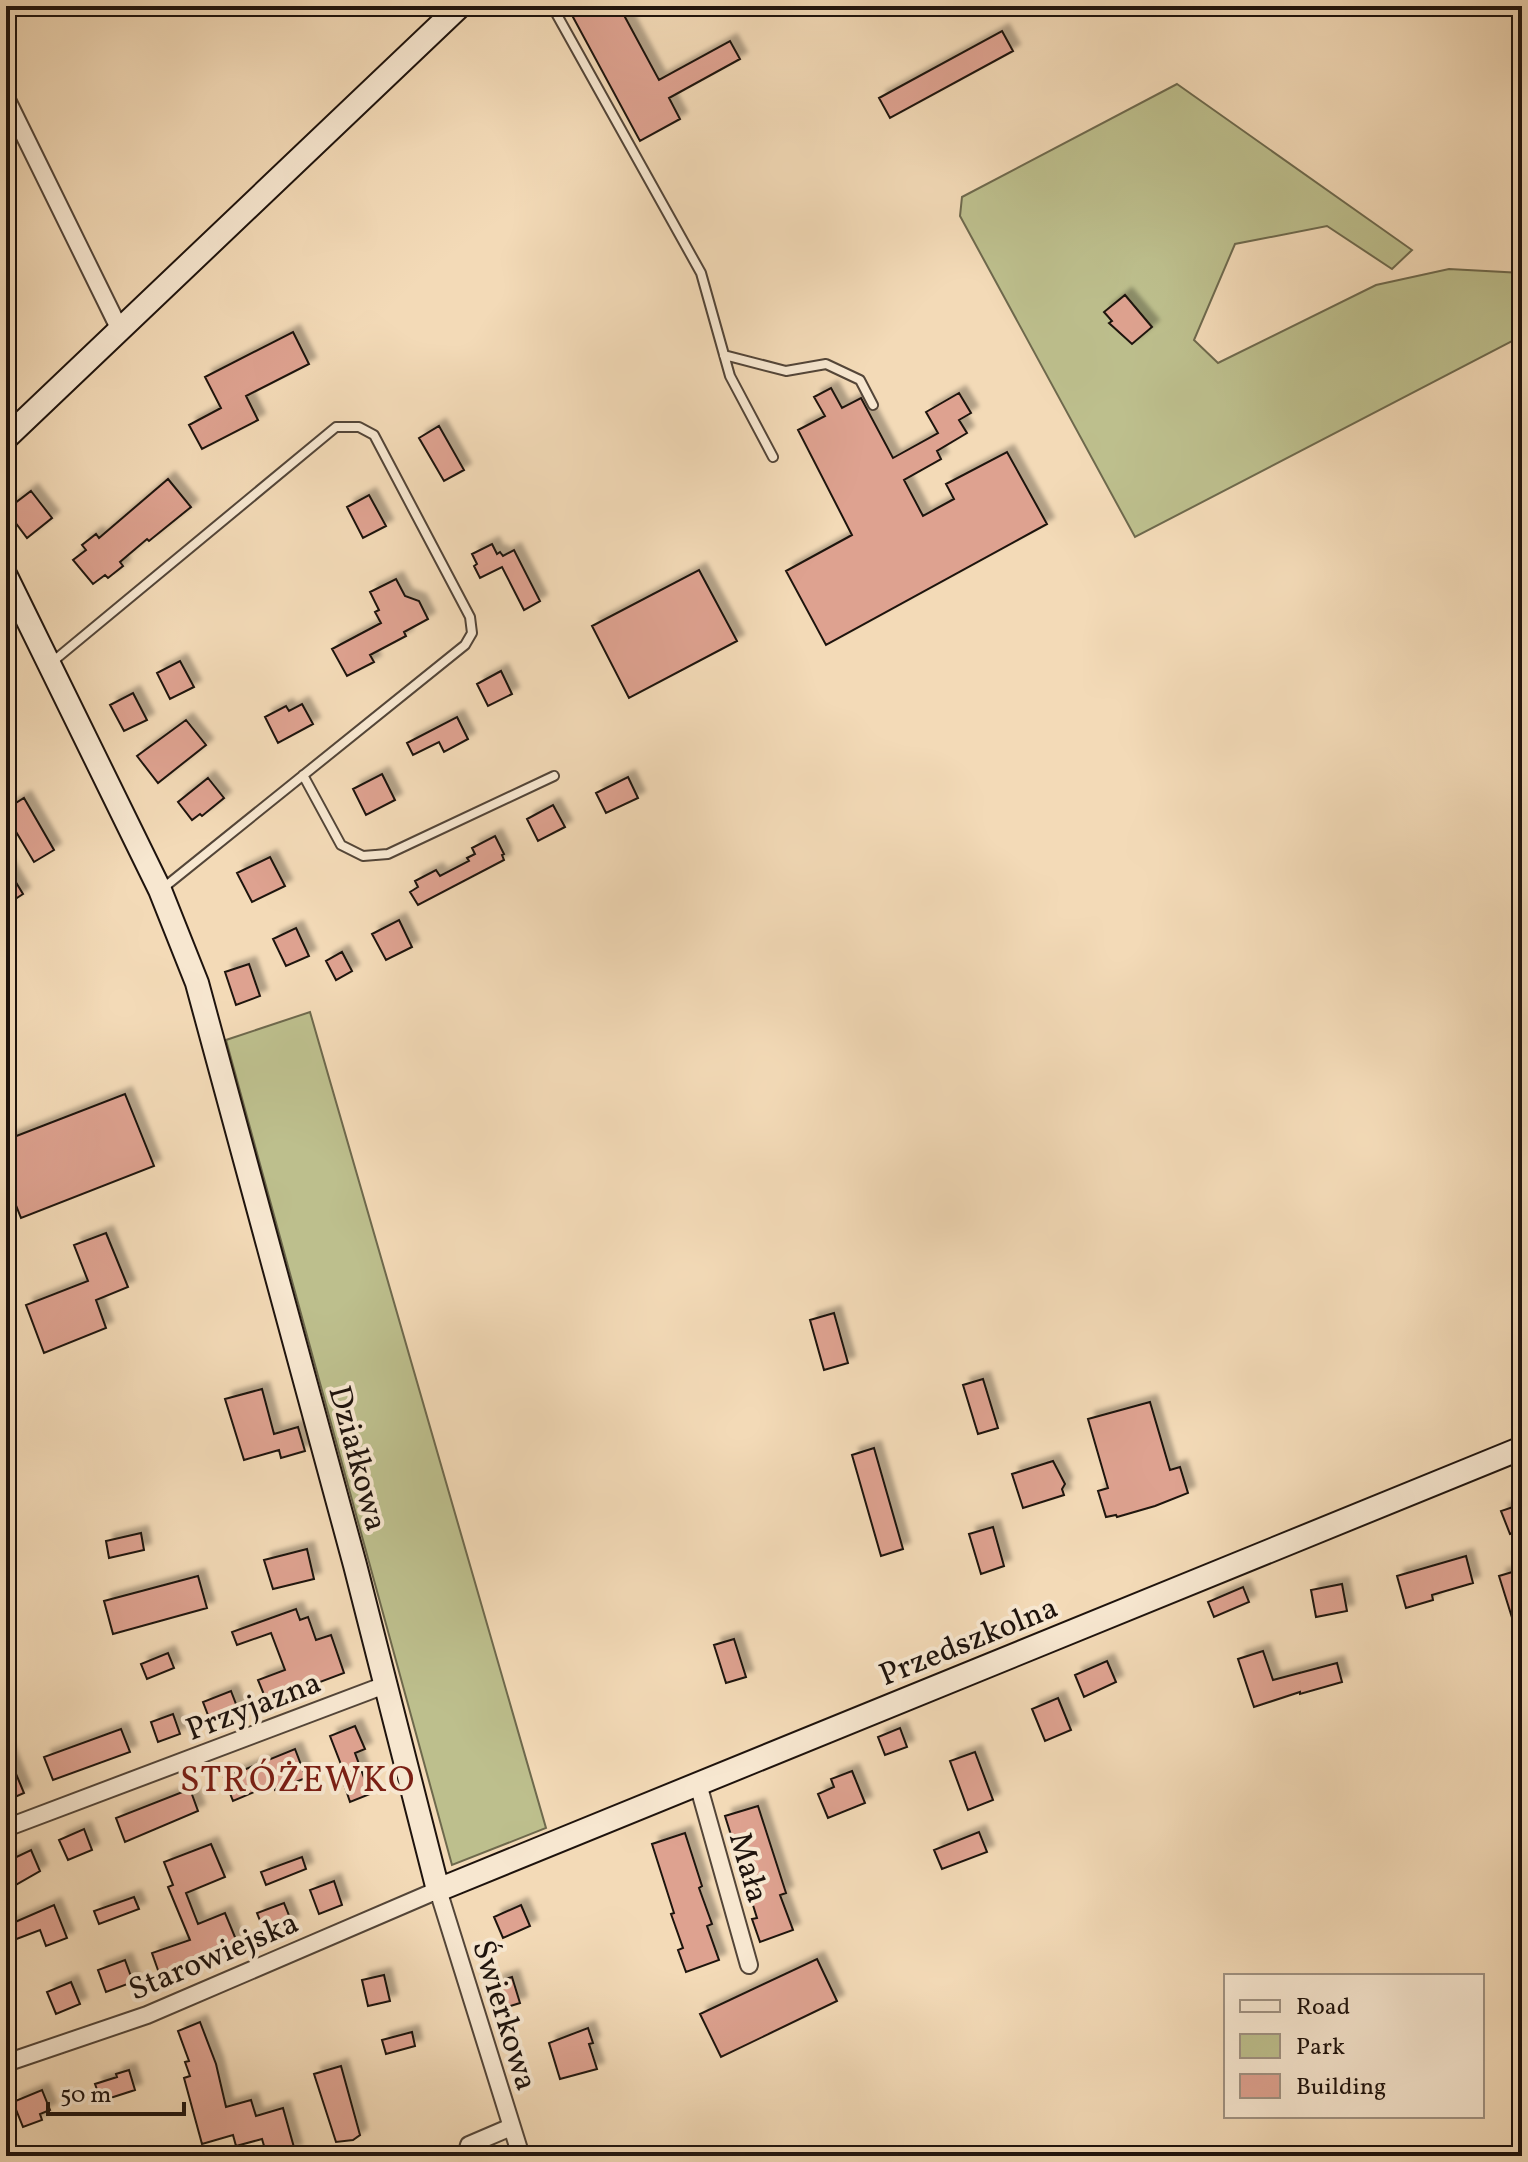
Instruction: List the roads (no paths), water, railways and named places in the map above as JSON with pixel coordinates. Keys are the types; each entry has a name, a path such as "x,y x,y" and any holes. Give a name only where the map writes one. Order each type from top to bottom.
{"street":[{"path":"6,438 460,6"},
{"path":"6,98 120,330"},
{"name":"Działkowa","path":"6,576 160,890 197,983 438,1890"},
{"name":"Przedszkolna","path":"438,1890 1522,1448"},
{"name":"Przyjazna","path":"6,1828 385,1685"},
{"name":"Mała","path":"698,1784 749,1965"},
{"name":"Starowiejska","path":"6,2063 147,2015 438,1890"},
{"name":"Świerkowa","path":"438,1890 521,2156"},
{"path":"466,2156 469,2145 511,2127"}],"lane":[{"path":"552,6 701,273 730,376 773,457"},
{"path":"724,355 786,371 826,364 860,380 873,405"},
{"path":"50,663 336,427 359,427 374,435 470,617 472,633 465,645 160,890"},
{"path":"303,775 341,845 363,856 388,854 554,776"}],"district":[{"name":"STRÓŻEWKO","path":"298,1778"}]}
